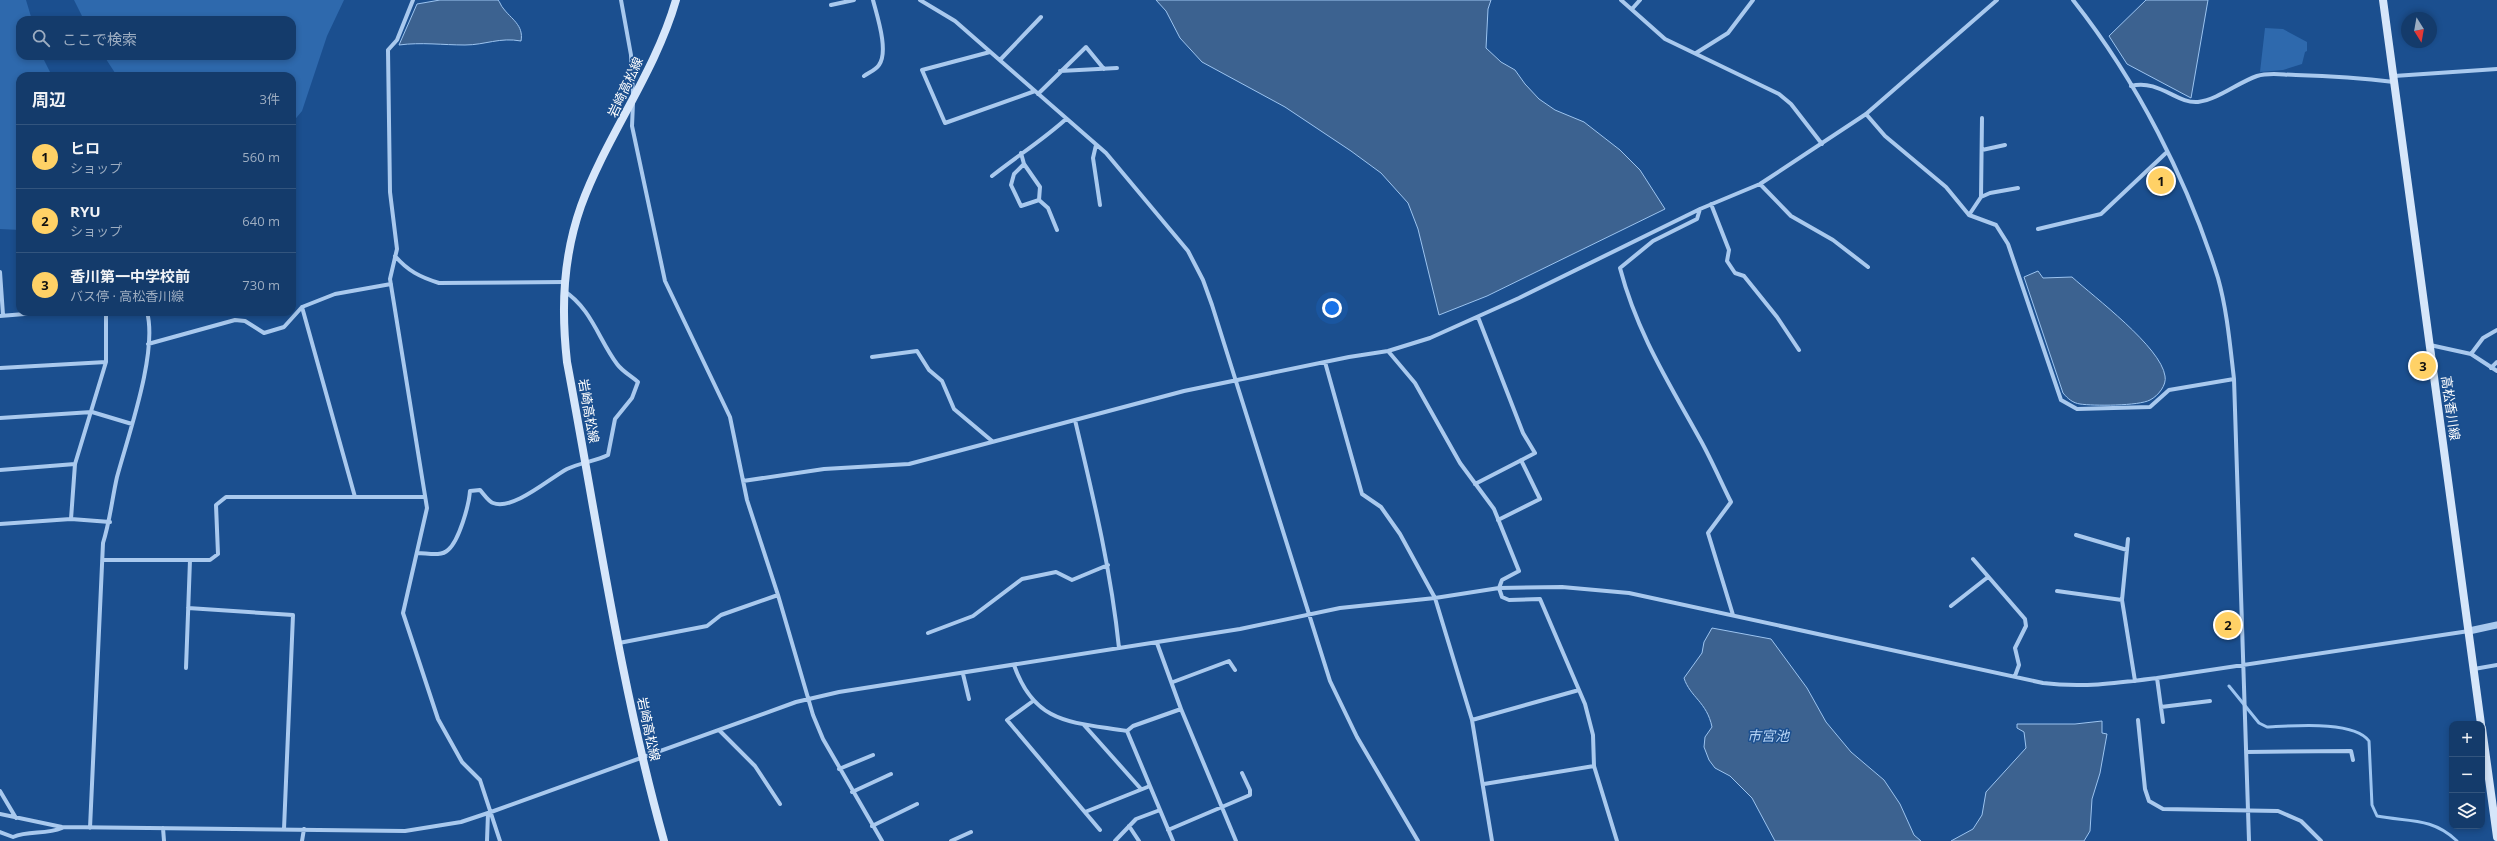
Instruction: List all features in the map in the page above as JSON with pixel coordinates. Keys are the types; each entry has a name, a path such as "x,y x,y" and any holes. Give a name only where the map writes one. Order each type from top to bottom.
{"main road":[{"name":"岩崎高松線","path":"664,841 643,759 619,643 567,362 563,322 564,282 570,244 582,206 634,100 676,0"},
{"name":"高松香川線","path":"2383,0 2482,721"},
{"path":"2485,750 2497,837"}],"street":[{"path":"413,0 397,40 388,50 390,192 397,249 391,284 427,508 418,553 403,613 406,627 438,719 462,762 480,780 489,813 500,841"},
{"path":"621,0 630,55 634,100 632,126 665,281 730,417 743,481 808,698 823,739 852,792 882,841"},
{"path":"831,5 854,0"},
{"path":"864,76 879,66 882,57 883,45 873,0"},
{"path":"920,0 955,21 1106,153 1188,251 1203,280 1236,379 1330,681 1343,711 1418,841"},
{"path":"1621,0 1665,39 1778,94 1791,104 1822,144"},
{"path":"1632,9 1640,0"},
{"path":"1696,53 1728,32 1753,0"},
{"path":"743,481 824,469 909,464 1236,379 1388,351 1430,338 1478,317 1700,209 1760,184 1866,114 1997,0"},
{"path":"2073,0 2095,27 2131,86 2167,152 2198,223 2218,279 2229,331 2234,379 2249,841"},
{"path":"1000,60 1042,17"},
{"path":"990,52 922,70 945,123 1036,92 1086,47 1104,69"},
{"path":"1060,70 1117,68"},
{"path":"2131,86 2142,83 2197,102 2219,94 2257,76 2274,74 2333,75 2394,79 2497,69"},
{"path":"1866,114 1885,136 1946,188 1969,215 1996,225 2008,244 2061,400 2077,409 2150,407 2169,390 2234,379"},
{"path":"1981,198 1982,118"},
{"path":"992,176 1021,153 1048,136 1066,119"},
{"path":"1096,145 1093,158 1100,205"},
{"path":"1982,150 2005,146"},
{"path":"2038,229 2101,214 2167,152"},
{"path":"1021,153 1024,164 1040,187 1039,200"},
{"path":"1024,164 1014,174 1011,184 1021,206 1039,200"},
{"path":"1760,184 1791,216 1833,240 1868,267"},
{"path":"1969,215 1981,198 1990,193 2018,188"},
{"path":"1039,200 1048,208 1057,230"},
{"path":"1711,204 1729,250 1727,261 1735,273 1744,276 1777,317 1799,350"},
{"path":"1700,209 1697,219 1653,241 1620,268 1643,334 1673,395 1702,442 1731,502 1708,533 1733,615"},
{"path":"395,256 405,268 422,278 439,282 564,282"},
{"path":"0,272 1,316 16,315"},
{"path":"296,314 302,307 335,294 391,284"},
{"path":"418,553 440,554 449,550 458,532 470,491 480,490 492,502 503,504 522,498 569,468 586,464 608,455 615,419 632,398 638,382 618,366 589,316 576,299 564,291"},
{"path":"302,307 355,497"},
{"path":"71,519 75,464 106,362 106,316"},
{"path":"90,828 103,543 110,522 117,479 145,371 148,344 147,316"},
{"path":"148,344 235,320 245,321 264,333 284,327 294,316"},
{"path":"1475,484 1535,454 1523,433 1478,317"},
{"path":"2471,354 2483,338 2497,330"},
{"path":"2430,344 2471,354 2497,371"},
{"path":"872,357 917,351 929,370 942,381 954,409 992,442"},
{"path":"1388,351 1415,383 1460,463 1494,509 1520,571 1502,580 1499,588 1502,597 1509,600 1540,599 1585,704 1593,735 1594,766 1616,841"},
{"path":"0,368 106,362"},
{"path":"1325,362 1362,494 1381,507 1400,534 1435,598 1472,720 1484,784 1492,841"},
{"path":"2491,368 2497,362"},
{"path":"0,418 92,412 132,424"},
{"path":"1075,420 1101,528 1108,565 1119,648"},
{"path":"1498,520 1540,499 1521,460"},
{"path":"0,470 75,464"},
{"path":"102,560 210,560 218,554 216,504 226,497 425,497"},
{"path":"0,524 71,519 110,522"},
{"path":"2076,535 2127,550"},
{"path":"2128,539 2122,600 2135,681"},
{"path":"1972,559 2026,619 2026,626 2015,648 2019,665 2015,676"},
{"path":"186,668 190,560"},
{"path":"928,633 973,616 1022,579 1056,572 1072,580 1108,565"},
{"path":"1951,606 1988,577"},
{"path":"0,814 62,828 405,831 461,822 489,813 643,759 808,698 1157,643 1240,629 1308,614 1435,598 1499,588 1562,587 1605,590 1733,615 2015,676 2070,686 2157,678 2244,663 2497,625"},
{"path":"2057,591 2122,600"},
{"path":"619,643 707,626 721,615 778,595"},
{"path":"188,608 293,615 284,829"},
{"path":"1157,643 1172,682 1180,709 1236,841"},
{"path":"1172,682 1229,661 1235,670"},
{"path":"1014,665 1020,680 1033,701 1040,708 1058,718 1127,731 1133,726 1180,709"},
{"path":"2474,669 2497,666"},
{"path":"963,674 969,699"},
{"path":"2157,678 2163,722"},
{"path":"1472,720 1578,690"},
{"path":"1033,701 1007,720 1100,830"},
{"path":"2161,707 2210,701"},
{"path":"2138,720 2145,789 2149,801 2163,810 2248,809 2278,811 2292,815 2321,841"},
{"path":"1084,724 1141,789"},
{"path":"720,730 755,766 780,804"},
{"path":"1127,731 1173,841"},
{"path":"2246,752 2351,751 2353,760"},
{"path":"840,769 873,754"},
{"path":"1484,784 1594,766"},
{"path":"1168,830 1250,795 1250,790 1242,773"},
{"path":"852,792 891,774"},
{"path":"1085,812 1150,786"},
{"path":"0,791 16,818"},
{"path":"872,826 917,804"},
{"path":"1114,841 1136,819 1160,810"},
{"path":"487,841 489,813"},
{"path":"1129,826 1139,841"},
{"path":"0,832 13,837 24,832 50,833 62,828"},
{"path":"163,828 164,841"},
{"path":"302,841 304,830"},
{"path":"951,841 971,832"}],"shaded area":[{"path":"0,0 26,0 31,16 16,16 16,60 44,60 50,72 16,72 16,230 0,229"},
{"path":"74,0 344,0 327,36 302,111 296,118 296,72 114,72 107,60 296,60 296,16 82,16"},
{"path":"2265,28 2283,29 2307,42 2307,51 2305,52 2302,64 2283,70 2260,72"}],"water":[{"path":"440,0 498,0 502,7 519,26 521,31 521,41 506,40 465,45 399,45 417,4"},
{"path":"1156,0 1491,0 1488,9 1486,48 1501,62 1515,70 1525,84 1539,99 1555,110 1584,122 1620,150 1640,170 1665,209 1487,296 1439,315 1418,229 1408,203 1381,173 1351,151 1285,107 1202,62 1180,38 1166,11"},
{"path":"2146,0 2208,0 2191,98 2127,64 2109,36"},
{"path":"2038,271 2043,278 2072,277 2140,337 2161,364 2165,376 2165,383 2156,396 2144,402 2086,405 2071,400 2063,393 2024,277"},
{"name":"市宮池","path":"1712,628 1771,639 1807,688 1826,722 1851,752 1884,780 1900,804 1914,835 1921,841 1775,841 1752,798 1730,776 1715,768 1709,760 1704,747 1705,737 1712,727 1710,718 1703,706 1690,690 1684,678 1702,653 1704,642"},
{"path":"2102,721 2102,733 2107,734 2100,773 2092,799 2090,831 2084,841 1951,841 1973,829 1982,815 1986,792 2026,748 2024,732 2017,728 2017,724 2075,724"}],"waterway":[{"path":"2229,686 2259,723 2267,727 2306,725 2336,727 2361,734 2369,741 2372,805 2377,816 2429,824 2448,833 2457,841"}],"place":[{"name":"ヒロ","path":"2161,181"},
{"name":"香川第一中学校前","path":"2423,366"},
{"name":"RYU","path":"2228,625"}]}
